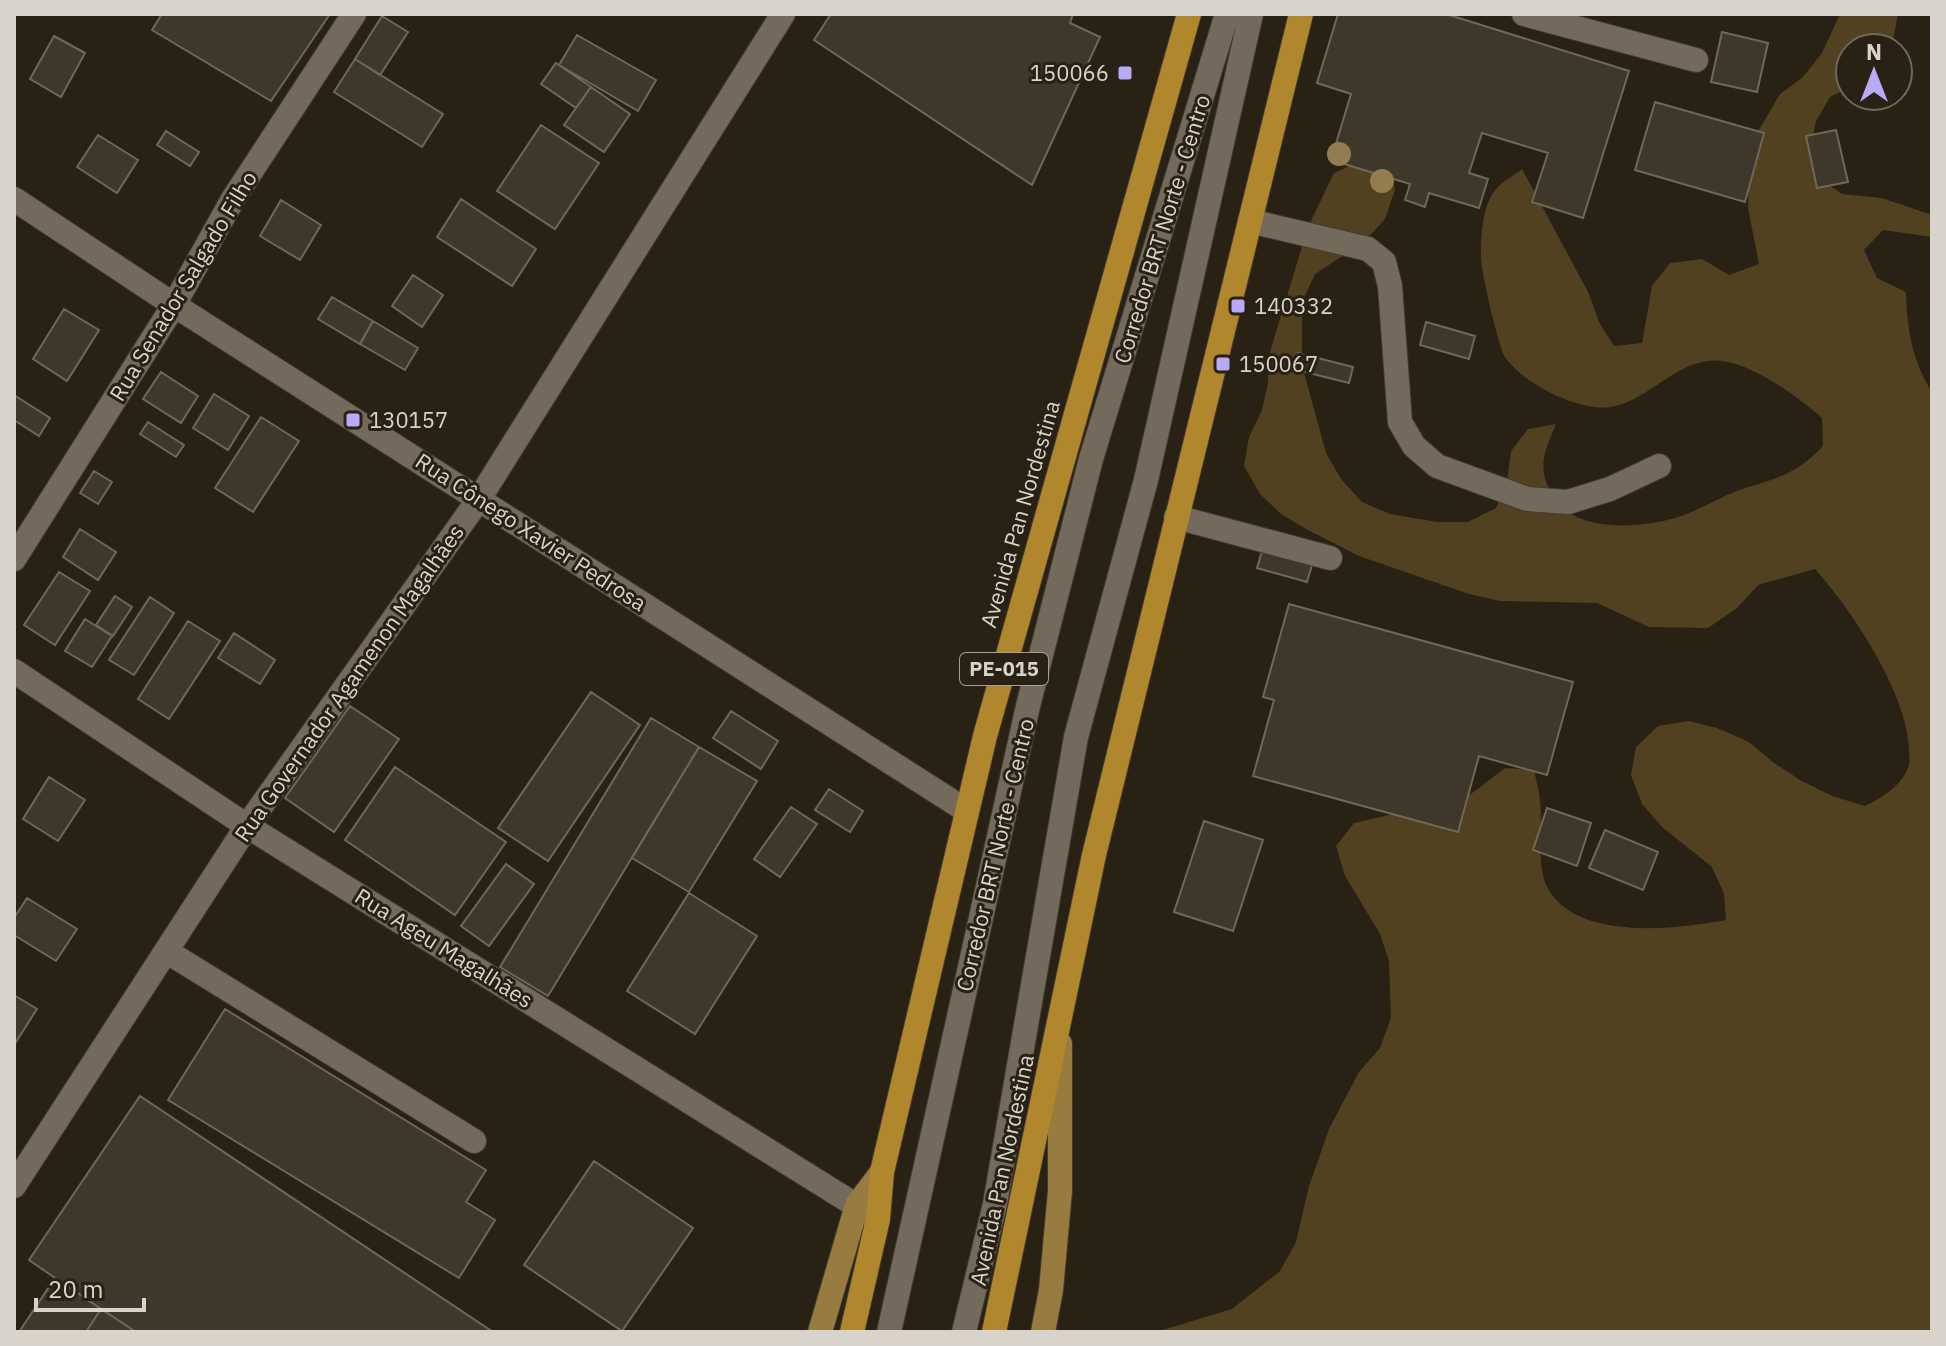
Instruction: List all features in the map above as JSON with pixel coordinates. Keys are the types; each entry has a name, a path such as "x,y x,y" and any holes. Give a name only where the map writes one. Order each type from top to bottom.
{"highway":[{"name":"Avenida Pan Nordestina","path":"852,1332 868,1212 882,1172 989,720 1189,14"},
{"name":"Avenida Pan Nordestina","path":"994,1332 1097,840 1301,14"}],"main road":[{"name":"Avenida Pan Nordestina","path":"1043,1332 1051,1290 1060,1191 1060,1019"},
{"name":"Avenida Pan Nordestina","path":"820,1332 868,1212"}],"street":[{"name":"Rua Senador Salgado Filho","path":"14,559 174,305 233,199 354,14"},
{"name":"Rua Governador Agamenon Magalhães","path":"16,1179 247,826 479,499 783,14"},
{"name":"Corredor BRT Norte - Centro","path":"889,1332 1028,706 1091,459 1227,14"},
{"name":"Corredor BRT Norte - Centro","path":"964,1332 995,1204 1076,737 1146,480 1251,14"},
{"path":"1524,14 1696,60"},
{"name":"Rua Cônego Xavier Pedrosa","path":"14,199 174,305 967,811"},
{"path":"1250,221 1368,249 1384,262 1390,286 1400,422 1414,446 1437,466 1527,499 1568,502 1610,489 1659,466"},
{"path":"1176,517 1330,558"},
{"name":"Rua Ageu Magalhães","path":"14,671 247,826 868,1212"},
{"path":"166,951 474,1141"}],"shaded area":[{"path":"1840,14 1898,14 1895,32 1834,32 1834,95 1816,121 1810,149 1818,177 1842,194 1882,198 1932,215 1932,237 1883,230 1864,250 1877,278 1906,292 1912,344 1932,392 1932,1332 1156,1332 1232,1309 1280,1271 1296,1242 1309,1186 1329,1129 1359,1072 1380,1048 1391,1018 1389,961 1380,934 1345,876 1336,846 1354,823 1423,807 1459,803 1505,768 1534,770 1540,800 1544,878 1561,905 1580,917 1603,924 1629,928 1681,926 1726,920 1724,894 1712,867 1662,827 1642,804 1631,775 1636,747 1658,726 1689,721 1717,728 1749,742 1800,780 1832,796 1865,806 1891,790 1906,772 1909,747 1906,725 1888,677 1845,606 1815,569 1758,585 1737,608 1708,628 1649,627 1597,603 1500,601 1469,594 1359,556 1306,529 1281,514 1260,494 1244,466 1249,437 1262,410 1268,383 1269,355 1308,227 1334,173 1360,161 1389,163 1395,190 1385,219 1365,241 1315,274 1302,302 1302,365 1326,453 1341,479 1362,502 1390,514 1437,522 1468,522 1496,508 1507,481 1511,451 1528,429 1556,424 1545,453 1545,479 1555,499 1565,510 1594,523 1645,524 1675,518 1785,474 1806,462 1823,446 1822,418 1775,383 1735,364 1706,361 1692,365 1626,403 1611,407 1584,405 1538,386 1505,357 1490,308 1481,239 1486,210 1493,194 1503,182 1522,169 1614,346 1642,343 1652,286 1670,263 1702,259 1729,275 1759,264 1748,208 1750,145 1780,94 1803,77 1822,53"}],"building":[{"path":"162,14 330,14 271,101 152,30"},
{"path":"831,14 1073,14 1070,23 1100,37 1032,185 814,40"},
{"path":"1338,14 1446,14 1629,71 1583,218 1532,202 1548,153 1482,133 1469,173 1488,179 1479,208 1429,193 1425,207 1405,200 1410,184 1331,160 1351,94 1317,83"},
{"path":"382,16 408,32 380,75 355,59"},
{"path":"1722,32 1768,43 1757,92 1711,82"},
{"path":"577,35 656,80 638,111 559,65"},
{"path":"54,36 85,53 61,97 30,79"},
{"path":"355,59 443,114 422,147 334,92"},
{"path":"556,63 591,87 576,108 541,84"},
{"path":"591,87 630,114 604,152 564,125"},
{"path":"1655,102 1764,133 1745,202 1635,170"},
{"path":"541,125 599,163 555,229 497,191"},
{"path":"1836,130 1848,182 1817,188 1806,136"},
{"path":"166,131 199,152 190,166 157,145"},
{"path":"98,135 138,160 117,193 77,167"},
{"path":"461,199 536,249 512,286 437,237"},
{"path":"281,200 321,225 300,260 260,236"},
{"path":"413,275 443,295 422,327 392,306"},
{"path":"332,297 373,321 360,344 318,319"},
{"path":"64,309 99,330 67,381 33,359"},
{"path":"373,321 418,348 405,370 360,344"},
{"path":"1426,322 1475,336 1469,359 1420,345"},
{"path":"1298,353 1353,367 1349,383 1293,369"},
{"path":"161,372 198,396 181,423 143,399"},
{"path":"214,394 249,416 228,450 193,428"},
{"path":"14,395 50,418 39,436 14,420"},
{"path":"261,417 299,441 253,512 215,488"},
{"path":"148,422 184,445 176,457 140,434"},
{"path":"94,471 112,482 98,504 80,493"},
{"path":"80,529 116,552 98,580 63,557"},
{"path":"1262,551 1312,565 1307,582 1257,568"},
{"path":"59,572 90,591 55,645 24,625"},
{"path":"115,596 132,607 113,636 96,625"},
{"path":"150,597 174,613 134,675 109,660"},
{"path":"1289,604 1573,682 1547,775 1479,756 1458,832 1253,776 1274,700 1263,697"},
{"path":"85,619 112,636 92,667 65,651"},
{"path":"188,621 220,641 169,719 138,699"},
{"path":"234,633 275,660 260,684 218,658"},
{"path":"591,692 640,725 548,861 498,828"},
{"path":"350,706 399,739 334,832 285,798"},
{"path":"731,711 778,741 761,769 713,738"},
{"path":"651,718 699,747 548,996 500,967"},
{"path":"699,747 757,781 689,892 632,858"},
{"path":"395,767 506,842 455,915 345,840"},
{"path":"49,777 85,800 58,841 23,819"},
{"path":"829,789 863,811 850,832 815,810"},
{"path":"791,807 817,824 780,877 754,859"},
{"path":"1547,808 1591,823 1577,866 1533,850"},
{"path":"1204,821 1263,840 1233,931 1174,912"},
{"path":"1605,830 1658,852 1643,890 1589,868"},
{"path":"506,864 534,884 489,946 461,926"},
{"path":"689,893 757,936 695,1034 627,991"},
{"path":"27,898 77,929 56,961 14,935 14,918"},
{"path":"14,995 37,1009 14,1045"},
{"path":"225,1009 486,1170 466,1202 495,1220 459,1278 168,1100"},
{"path":"140,1096 493,1332 136,1332 55,1278 29,1260"},
{"path":"594,1161 693,1228 622,1331 524,1265"},
{"path":"55,1278 101,1309 86,1332 19,1332"},
{"path":"101,1309 136,1332 86,1332"}],"place":[{"name":"150066","path":"1125,73"},
{"name":"140332","path":"1238,306"},
{"name":"150067","path":"1223,364"},
{"name":"130157","path":"353,420"}]}
